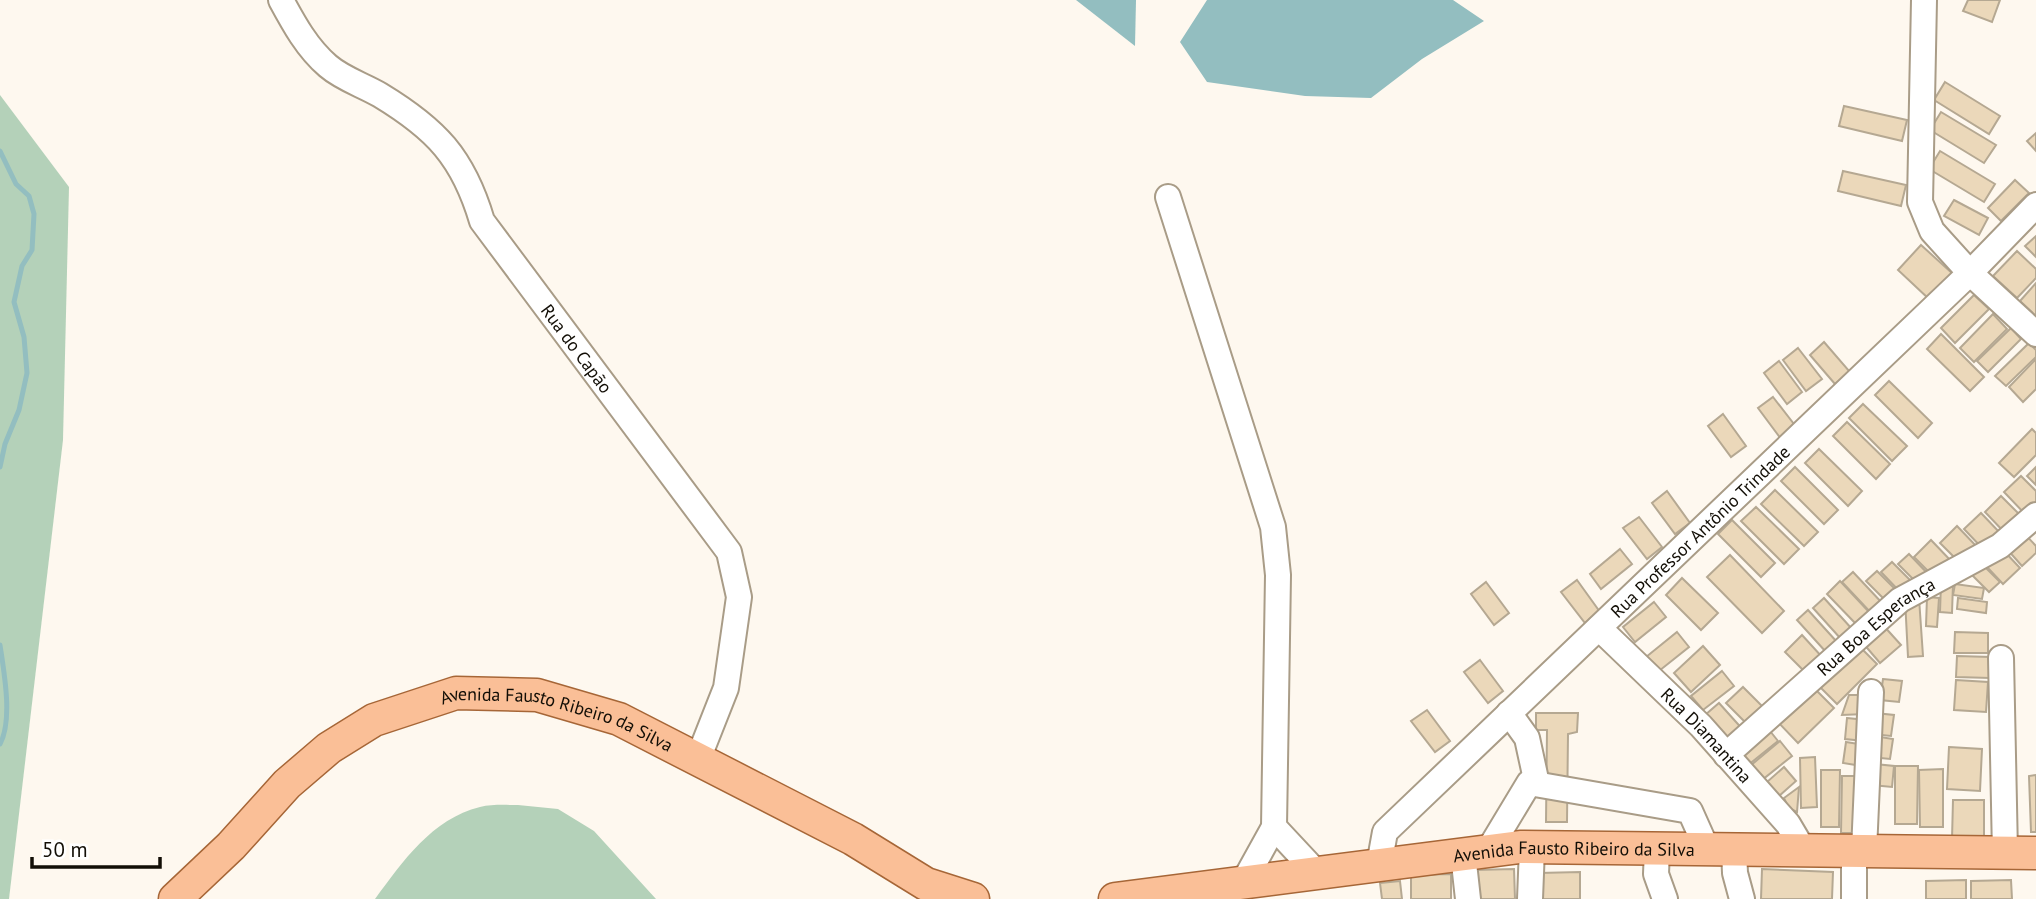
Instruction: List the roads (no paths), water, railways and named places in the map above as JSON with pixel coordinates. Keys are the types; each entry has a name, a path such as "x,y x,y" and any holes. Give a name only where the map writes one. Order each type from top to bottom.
{"main road":[{"name":"Avenida Fausto Ribeiro da Silva","path":"179,898 287,784 329,748 374,720 456,693 537,695 619,719 853,838 926,884 973,899"},
{"name":"Avenida Fausto Ribeiro da Silva","path":"1115,899 1532,848 2036,853"}],"street":[{"name":"Rua do Capão","path":"281,0 302,38 328,65 414,117 440,140 463,171 473,191 482,221 729,551 739,597 726,688 698,759"},
{"path":"1924,0 1920,202 1932,231 1970,273 2036,334"},
{"path":"1168,198 1273,527 1278,575 1274,827 1243,883"},
{"name":"Rua Professor Antônio Trindade","path":"1379,865 1385,832 1970,273 2036,205"},
{"name":"Rua Boa Esperança","path":"1726,755 1900,600 2000,546 2036,515"},
{"name":"Rua Diamantina","path":"1598,628 1701,726 1788,824 1804,850"},
{"path":"2001,658 2005,853"},
{"path":"1854,899 1871,692"},
{"path":"1509,713 1527,738 1537,784"},
{"path":"1468,899 1476,853 1529,783 1690,811 1721,850 1735,873 1742,899"},
{"path":"1274,827 1317,873"},
{"path":"1530,899 1532,848"},
{"path":"1657,849 1656,874 1665,899"}],"water":[{"path":"1076,0 1136,0 1135,46"},
{"path":"1207,0 1453,0 1484,21 1422,59 1371,98 1305,96 1207,82 1180,42"}],"waterway":[{"path":"0,151 16,184 29,196 34,214 32,250 22,266 14,302 24,337 27,373 19,410 5,444 0,467"},
{"path":"0,645 7,709 0,744"}]}
